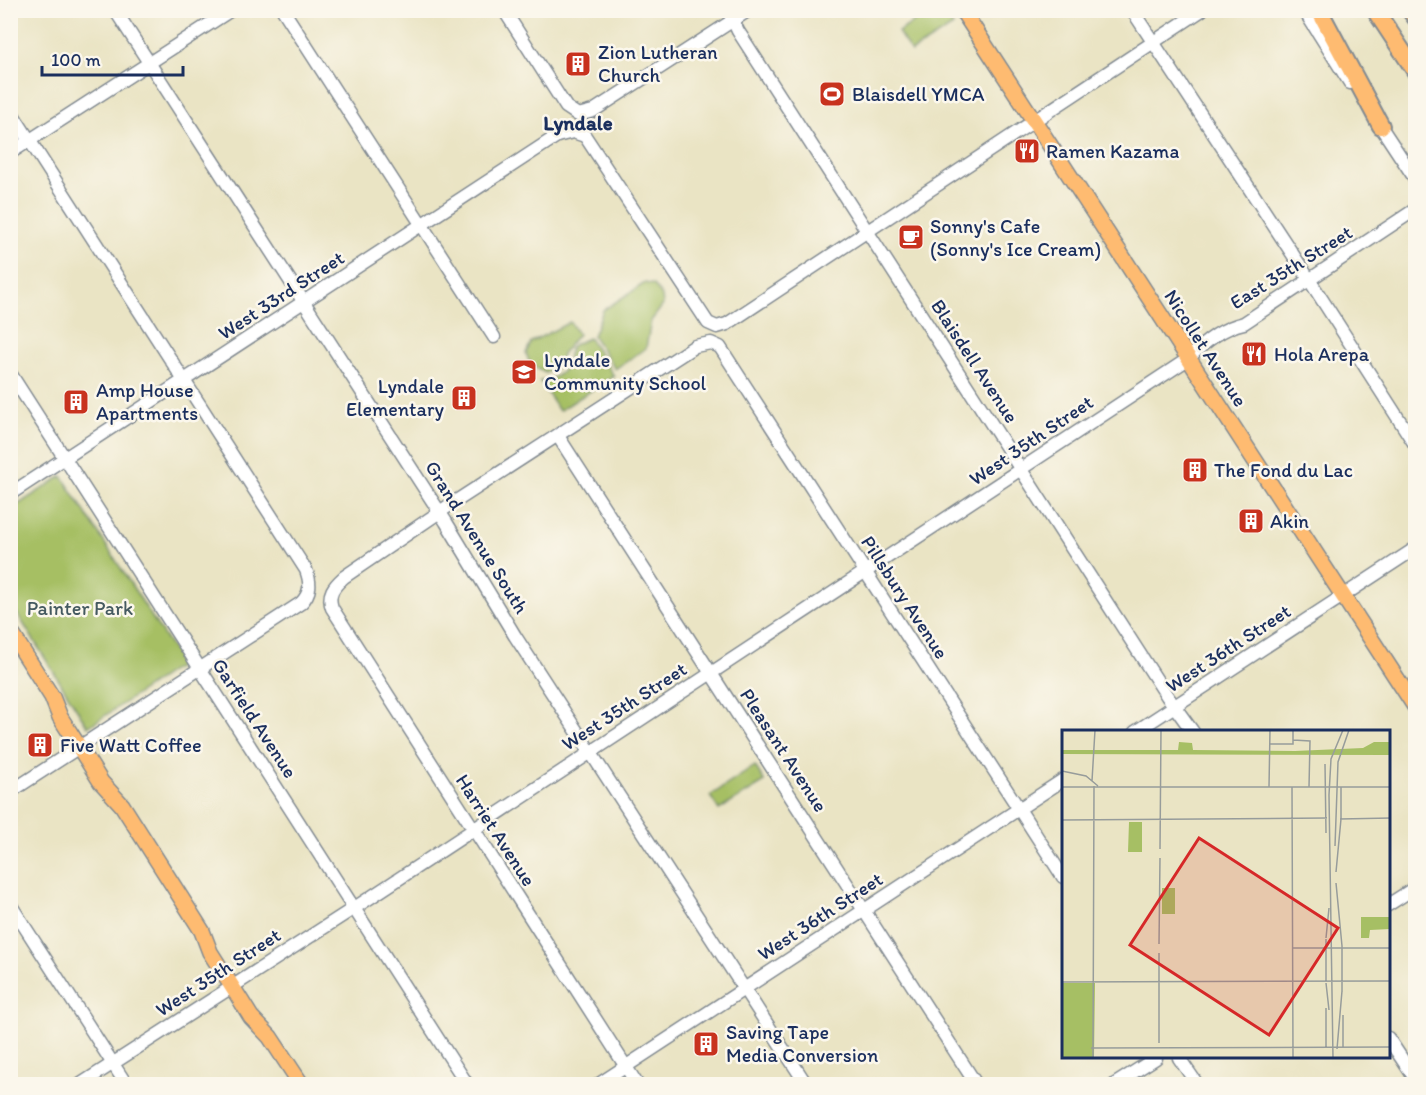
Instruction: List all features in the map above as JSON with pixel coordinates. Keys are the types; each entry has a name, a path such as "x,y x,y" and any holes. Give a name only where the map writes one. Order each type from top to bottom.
{"highway":[{"path":"1319,10 1381,126"},
{"path":"1375,10 1416,72"},
{"path":"1410,10 1416,18"}],"main road":[{"name":"Nicollet Avenue","path":"962,10 1416,708"},
{"path":"10,631 52,697 60,717 79,748 101,782 118,800 202,931 210,952 251,1017 259,1038 289,1084"},
{"path":"10,650 44,702 60,717"},
{"path":"251,1017 267,1033 301,1084"}],"street":[{"name":"Grand Avenue South","path":"116,10 440,512 515,636 806,1084"},
{"path":"10,153 231,10"},
{"path":"283,10 494,337"},
{"path":"504,10 566,106 578,115 593,111 730,16 749,10"},
{"path":"1132,10 1416,446"},
{"path":"868,231 1202,10"},
{"path":"1304,10 1416,180"},
{"name":"Blaisdell Avenue","path":"730,16 1191,730"},
{"path":"10,110 306,570 310,580 309,591 300,603 201,670 10,792"},
{"name":"West 33rd Street","path":"10,494 557,136 573,132 585,136 708,323 717,327 727,324 868,231"},
{"name":"East 35th Street","path":"1191,363 1199,347 1212,338 1232,326 1244,323 1416,209"},
{"name":"Pillsbury Avenue","path":"558,436 695,346 711,343 720,347 1062,875"},
{"name":"West 35th Street","path":"81,1084 354,908 1022,469 1191,363"},
{"name":"Garfield Avenue","path":"10,373 467,1084"},
{"path":"440,512 558,436"},
{"name":"Pleasant Avenue","path":"558,436 976,1084"},
{"name":"Harriet Avenue","path":"440,512 335,584 330,594 332,608 637,1084"},
{"name":"West 36th Street","path":"1138,730 1416,548"},
{"name":"West 36th Street","path":"599,1084 1062,781"},
{"path":"1390,904 1416,887"},
{"path":"10,904 126,1084"},
{"path":"1390,1040 1416,1080"},
{"path":"1115,1084 1154,1059"},
{"path":"1180,1059 1197,1084"}],"green space":[{"path":"931,11 944,11 953,26 911,52 898,32"},
{"path":"645,283 654,285 662,296 663,305 651,321 646,348 615,369 593,336 603,310"},
{"path":"570,322 578,334 562,354 559,366 546,373 533,366 526,353 531,342"},
{"path":"589,338 614,376 559,411 540,381 553,378 560,373 567,362 571,347"},
{"name":"Painter Park","path":"62,476 182,664 88,727 11,604 11,509"},
{"path":"755,766 765,782 719,810 710,796"}],"place":[{"name":"Zion Lutheran Church","path":"578,64"},
{"name":"Blaisdell YMCA","path":"832,94"},
{"name":"Ramen Kazama","path":"1027,151"},
{"name":"Sonny's Cafe (Sonny's Ice Cream)","path":"911,237"},
{"name":"Hola Arepa","path":"1254,354"},
{"name":"Lyndale Community School","path":"524,372"},
{"name":"Lyndale Elementary","path":"464,398"},
{"name":"Amp House Apartments","path":"76,402"},
{"name":"The Fond du Lac","path":"1195,470"},
{"name":"Akin","path":"1251,521"},
{"name":"Five Watt Coffee","path":"40,745"},
{"name":"Saving Tape Media Conversion","path":"706,1044"}],"district":[{"name":"Lyndale","path":"578,123"}]}
